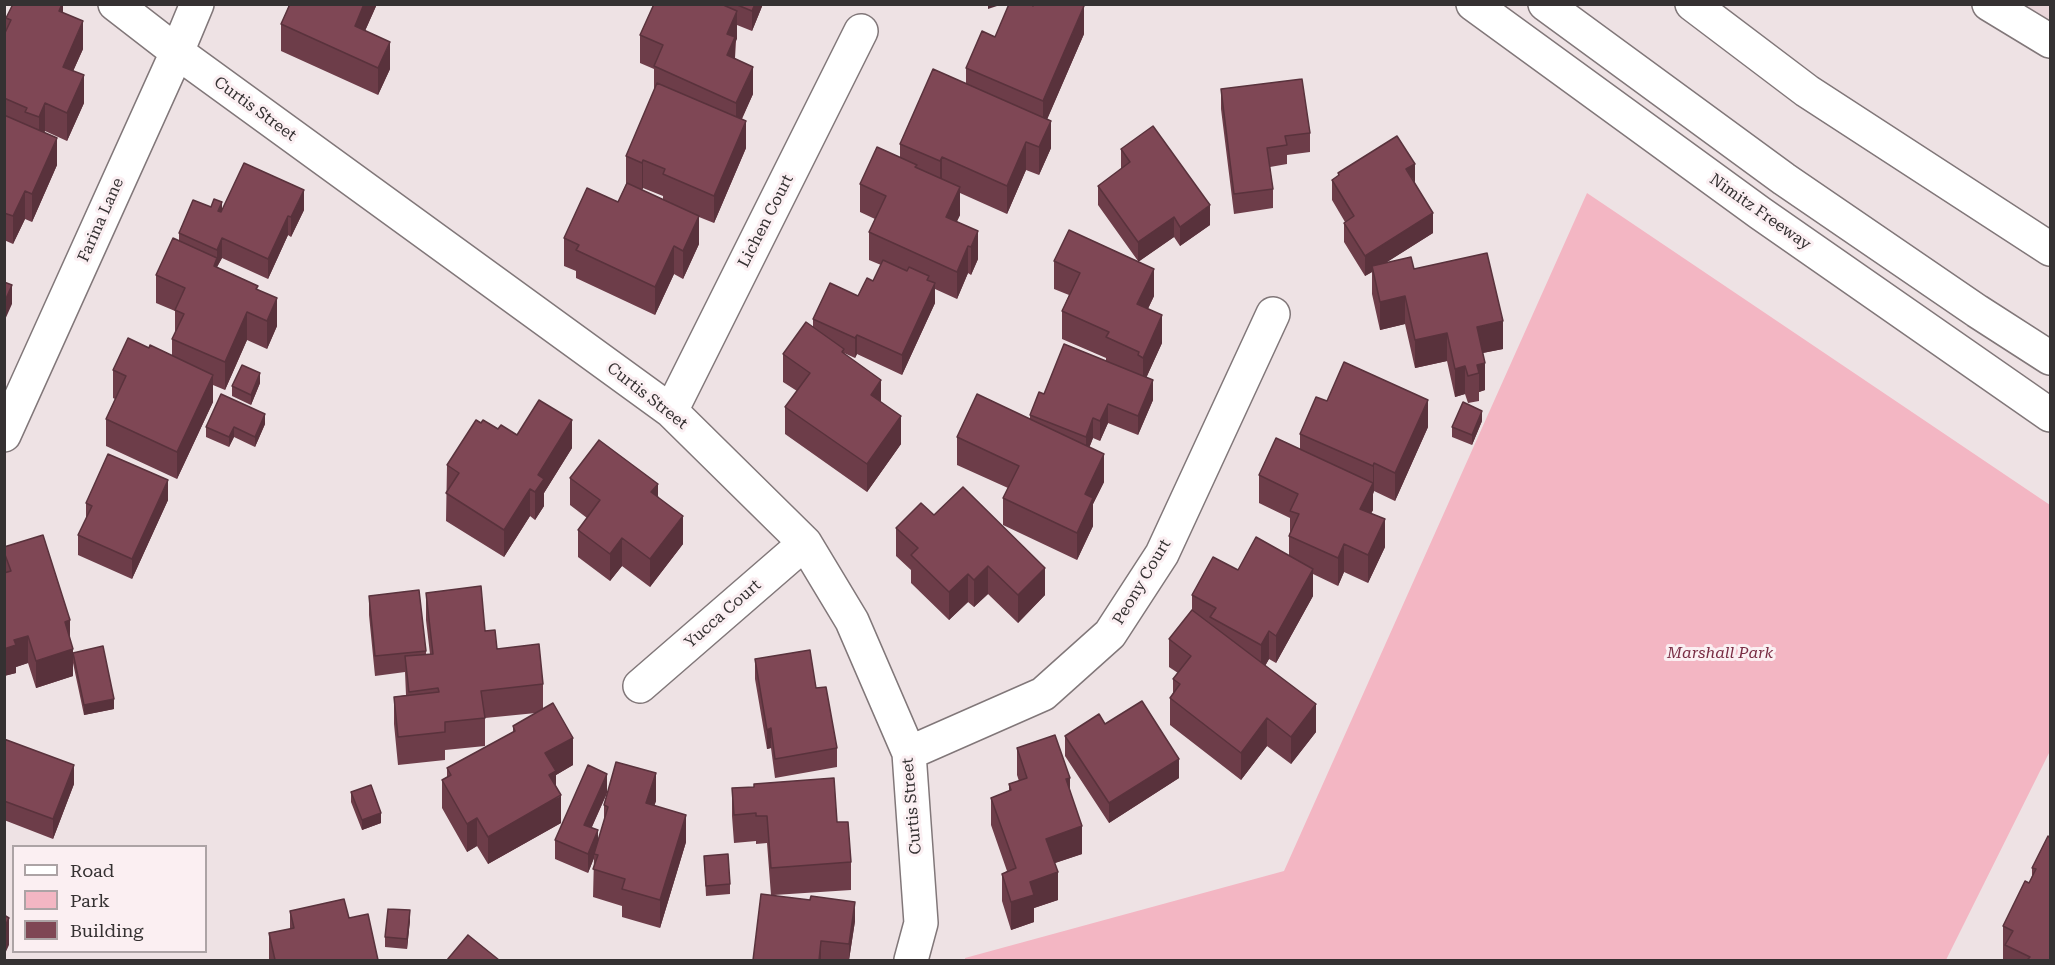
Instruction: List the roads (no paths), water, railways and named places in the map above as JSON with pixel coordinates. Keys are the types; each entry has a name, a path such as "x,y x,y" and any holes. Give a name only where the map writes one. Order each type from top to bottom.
{"main road":[{"name":"Curtis Street","path":"115,4 177,52 670,411 805,543 852,621 909,753 921,923 911,960"},
{"name":"Farina Lane","path":"4,435 177,52 196,4"},
{"name":"Nimitz Freeway","path":"1473,4 1760,213 2050,415"},
{"path":"1545,4 1784,179 2050,358"},
{"path":"1692,4 1807,91 2050,249"},
{"path":"1989,4 2050,41"},
{"name":"Lichen Court","path":"670,411 861,31"},
{"name":"Peony Court","path":"909,753 1043,694 1110,634 1162,554 1273,314"},
{"name":"Yucca Court","path":"640,686 805,543"}],"park label":[{"name":"Marshall Park","path":"1720,653"}]}
